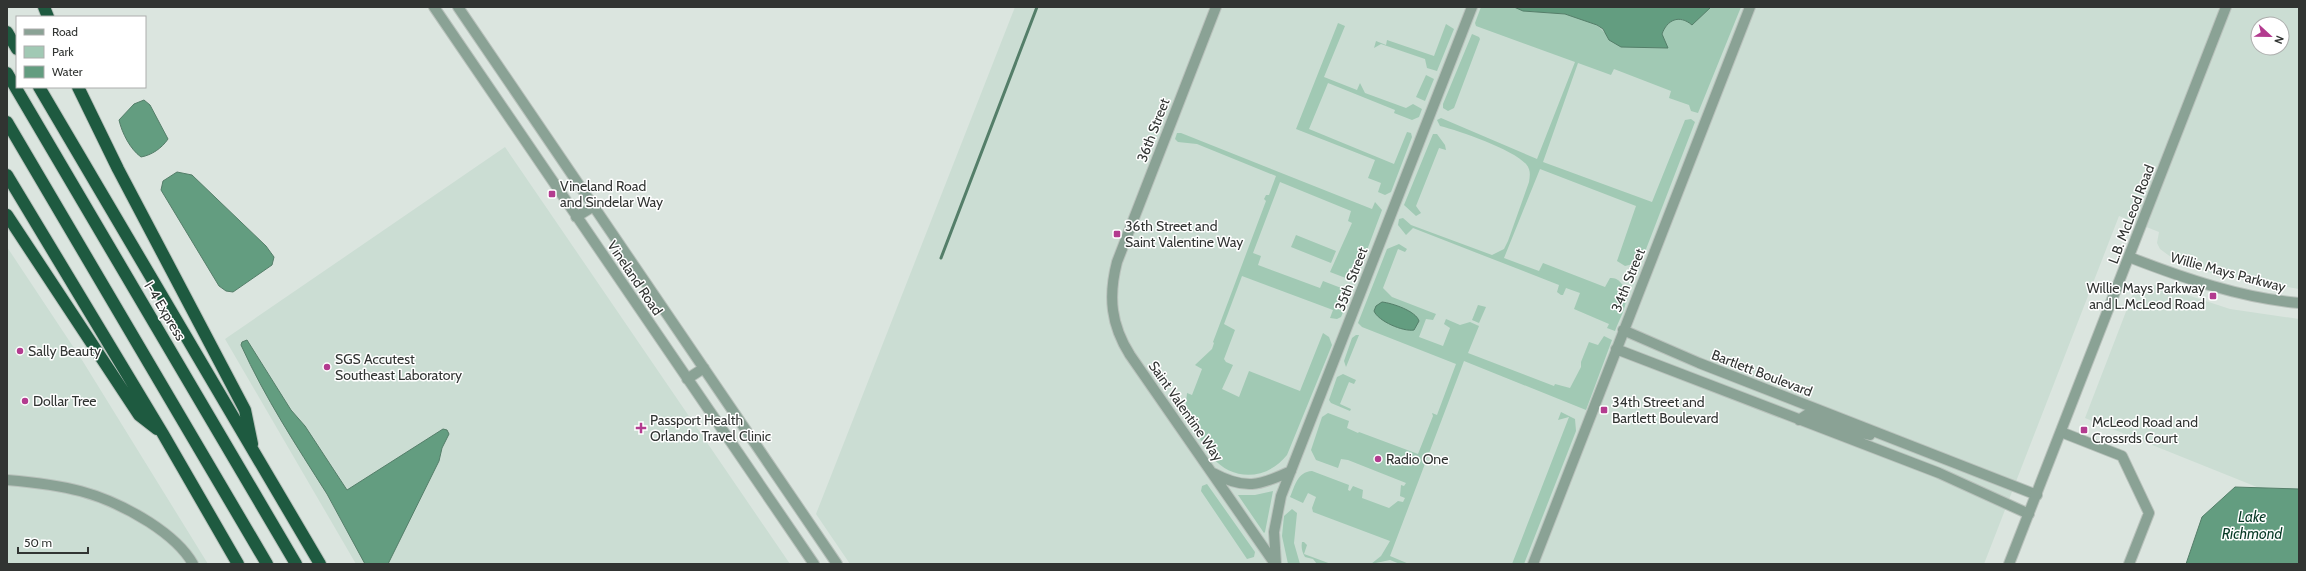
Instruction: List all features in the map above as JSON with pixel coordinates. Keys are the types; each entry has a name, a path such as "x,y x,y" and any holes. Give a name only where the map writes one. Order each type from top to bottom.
{"highway":[{"path":"7,32 16,47"},
{"name":"I-4 Express","path":"7,73 296,564"},
{"path":"40,88 254,455 320,564"},
{"path":"78,88 118,169 245,410 254,455"},
{"path":"7,122 267,564"},
{"path":"7,175 163,434 238,564"},
{"path":"7,215 139,416 163,434"}],"street":[{"name":"Vineland Road","path":"434,7 814,564"},
{"name":"Vineland Road","path":"458,7 837,564"},
{"name":"36th Street","path":"1117,262 1216,7"},
{"name":"35th Street","path":"1275,564 1274,532 1276,514 1291,471 1472,7"},
{"name":"34th Street","path":"1533,564 1750,7"},
{"name":"L.B. McLeod Road","path":"2009,564 2226,7"},
{"path":"576,217 594,206"},
{"name":"Willie Mays Parkway","path":"2129,257 2183,277 2219,287 2299,303"},
{"name":"Saint Valentine Way","path":"1117,262 1112,284 1111,304 1116,328 1124,346 1275,564"},
{"name":"Bartlett Boulevard","path":"1623,330 1699,363 2037,495"},
{"path":"1616,349 1958,481 2029,514"},
{"path":"687,379 704,368"},
{"name":"Bartlett Boulevard","path":"1799,420 1808,414 1857,432 1892,438"},
{"path":"2061,432 2122,456 2149,513 2129,564"},
{"path":"1212,472 1229,482 1243,486 1268,482 1291,471"},
{"path":"7,480 54,484 110,500 164,532 187,554 192,564"}],"shaded area":[{"path":"1015,7 2299,7 2299,289 2211,273 2175,260 2160,249 2157,243 2159,232 2119,216 1984,564 850,564 816,514"},
{"path":"505,147 790,564 356,564 225,339"},
{"path":"7,247 82,360 208,564 7,564"},
{"path":"2148,285 2157,285 2230,309 2299,319 2299,504 2085,418 2132,296 2139,288"}],"green space":[{"path":"1481,7 1514,7 1523,11 1565,14 1597,25 1606,34 1649,47 1667,48 1662,34 1670,22 1678,19 1692,25 1711,7 1741,7 1698,113 1691,111 1689,105 1669,98 1671,91 1614,69 1611,75 1578,63 1543,162 1652,202 1685,120 1691,119 1695,122 1643,257 1637,263 1625,266 1617,261 1636,206 1540,169 1504,258 1539,271 1543,263 1605,287 1610,278 1618,280 1625,288 1626,300 1623,313 1615,331 1607,328 1609,324 1574,309 1580,293 1566,288 1563,295 1561,295 1557,292 1559,285 1413,228 1406,235 1398,225 1399,219 1403,218 1411,225 1492,255 1504,249 1508,241 1529,182 1530,173 1528,166 1519,158 1498,147 1472,136 1440,126 1437,120 1441,118 1537,159 1575,62 1476,26 1475,23"},
{"path":"1338,23 1345,26 1324,77 1357,90 1360,83 1365,93 1406,108 1413,104 1422,109 1419,117 1412,120 1394,113 1395,110 1328,83 1309,129 1394,164 1407,132 1411,133 1412,137 1391,192 1385,195 1378,192 1381,183 1368,178 1375,160 1296,129"},
{"path":"1446,24 1454,29 1437,71 1427,68 1425,59 1381,44 1374,48 1376,41 1386,45 1387,40 1434,56"},
{"path":"1472,34 1480,39 1454,108 1448,111 1443,108 1443,104"},
{"path":"1426,75 1434,79 1425,101 1416,97"},
{"path":"1177,133 1181,133 1372,209 1375,202 1382,210 1357,277 1351,280 1330,272 1352,223 1348,221 1351,211 1280,182 1253,253 1261,256 1258,265 1320,288 1323,281 1349,291 1350,296 1341,317 1337,319 1330,318 1333,310 1242,276 1224,324 1235,330 1224,359 1226,362 1233,365 1222,389 1239,397 1249,371 1300,391 1323,333 1329,337 1332,345 1287,455 1270,469 1260,473 1250,475 1240,474 1230,471 1220,465 1212,457 1179,407 1185,413 1187,393 1192,395 1202,369 1195,365 1212,349 1213,342 1266,201 1264,199 1266,195 1269,195 1276,176 1197,144 1178,142 1175,139"},
{"path":"1433,134 1437,134 1445,145 1446,150 1439,148 1416,206 1421,213 1416,216 1404,205"},
{"path":"1296,235 1336,251 1331,263 1291,247"},
{"path":"1399,244 1407,249 1405,252 1398,249 1383,288 1392,297 1436,314 1433,320 1426,319 1419,337 1443,346 1450,328 1444,324 1446,319 1460,325 1470,322 1479,326 1468,353 1554,386 1555,384 1570,388 1581,367 1581,362 1589,342 1598,345 1604,336 1612,340 1586,410 1464,361 1390,556 1409,564 1400,564 1390,560 1371,564 1381,556 1390,541 1313,512 1312,508 1316,497 1308,493 1303,503 1290,497 1297,480 1303,474 1312,471 1349,485 1348,490 1350,491 1353,486 1363,490 1362,498 1389,508 1398,501 1403,502 1405,498 1400,496 1401,485 1404,486 1406,483 1348,460 1341,459 1338,468 1316,460 1311,450 1322,417 1328,413 1349,421 1347,428 1418,454 1433,416 1432,413 1437,415 1456,364 1362,327 1358,323 1387,249"},
{"path":"1478,305 1486,307 1479,323 1472,320"},
{"path":"1359,335 1346,367 1344,361 1352,338"},
{"path":"1343,374 1356,380 1354,384 1349,382 1340,404 1351,409 1350,411 1331,403 1329,400 1337,377"},
{"path":"1561,412 1575,419 1576,431 1524,564 1512,564 1569,417 1558,420"},
{"path":"1207,484 1255,552 1254,557 1247,559 1201,491 1202,486"},
{"path":"1273,491 1264,533 1238,495 1255,495"},
{"path":"1292,509 1297,513 1294,543 1300,564 1288,564 1282,536 1284,516"},
{"path":"1302,542 1307,545 1304,554 1331,564 1317,564 1313,559 1305,557 1302,550"}],"water":[{"path":"1514,7 1711,7 1692,25 1678,19 1670,22 1662,34 1668,48 1621,47 1609,40 1603,29 1597,25 1565,14 1523,11"},
{"path":"144,100 150,105 168,139 156,151 141,157 133,150 127,140 119,120 134,104"},
{"path":"177,172 192,175 266,246 274,257 272,265 233,292 226,291 219,286 161,190 163,181"},
{"path":"1382,302 1392,304 1409,311 1417,317 1419,321 1414,330 1398,328 1376,315 1374,311 1376,306"},
{"path":"247,340 291,410 305,426 347,490 443,429 447,430 449,434 442,448 439,461 388,564 365,564 327,494 281,421 260,384 241,345 242,342"},
{"name":"Lake Richmond","path":"2235,487 2299,489 2299,564 2186,564 2202,517"}],"waterway":[{"path":"941,258 1037,7"}],"place":[{"name":"Vineland Road and Sindelar Way","path":"552,194"},
{"name":"36th Street and Saint Valentine Way","path":"1117,234"},
{"name":"Willie Mays Parkway and L.McLeod Road","path":"2213,296"},
{"name":"Sally Beauty","path":"20,351"},
{"name":"SGS Accutest Southeast Laboratory","path":"327,367"},
{"name":"Dollar Tree","path":"25,401"},
{"name":"34th Street and Bartlett Boulevard","path":"1604,410"},
{"name":"Passport Health Orlando Travel Clinic","path":"641,428"},
{"name":"McLeod Road and Crossrds Court","path":"2084,430"},
{"name":"Radio One","path":"1378,459"}]}
